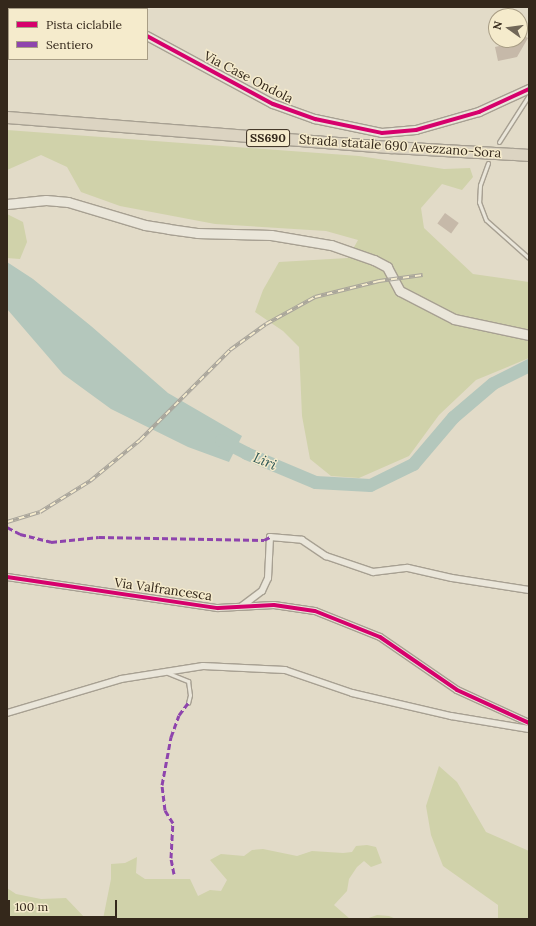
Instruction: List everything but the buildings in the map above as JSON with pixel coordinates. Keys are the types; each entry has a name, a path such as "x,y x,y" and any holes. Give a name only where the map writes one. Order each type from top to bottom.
{"highway":[{"name":"Strada statale 690 Avezzano-Sora","path":"7,117 392,147 529,155"}],"main road":[{"path":"7,204 46,200 68,202 145,225 197,234 271,235 331,244 374,260 386,267 400,291 454,319 529,335"}],"street":[{"name":"Via Case Ondola","path":"148,37 273,104 315,119 382,133 416,130 479,112 529,89"},
{"path":"242,606 262,591 268,578 270,537 302,540 326,556 373,572 408,568 452,578 529,590"},
{"name":"Via Valfrancesca","path":"7,577 218,608 274,605 315,611 380,637 457,690 529,722"},
{"path":"7,713 121,679 203,666 285,670 352,693 451,716 529,729"}],"lane":[{"path":"499,142 529,95"},
{"path":"488,163 480,185 479,202 486,220 529,258"},
{"path":"165,672 188,681 190,694 188,703"}],"green space":[{"path":"7,130 359,156 444,169 470,168 473,177 462,190 442,184 421,208 424,228 473,274 529,282 529,358 476,380 439,415 409,456 359,478 331,476 310,459 302,416 299,347 283,331 255,312 263,290 279,262 348,258 358,240 326,231 215,224 120,206 81,192 67,167 41,155 7,170"},
{"path":"7,214 23,222 27,242 20,259 7,258"},
{"path":"439,766 457,782 486,832 529,851 529,919 498,919 498,905 443,866 431,835 426,806"},
{"path":"367,845 376,847 382,863 371,867 364,861 357,867 349,879 347,891 334,905 350,919 103,919 111,879 111,864 125,863 137,857 136,873 145,879 190,879 198,896 210,890 221,891 227,880 210,860 221,854 244,856 252,850 263,849 297,856 312,851 343,853 352,852 356,846"},
{"path":"7,888 16,894 41,899 66,898 86,919 7,919"},
{"path":"377,915 389,916 396,919 366,919"}],"shaded area":[{"path":"7,262 33,279 91,326 168,393 242,436 229,462 188,447 111,409 63,374 7,309"}],"waterway":[{"name":"Liri","path":"221,440 246,453 315,482 370,485 413,464 453,417 493,383 529,365"}],"railway":[{"path":"7,522 40,512 90,481 140,440 230,350 266,324 315,297 379,281 423,275"}],"marked path":[{"path":"7,527 20,534 51,542 99,537 264,540 270,537"},
{"path":"174,874 171,858 173,823 165,810 162,785 171,737 179,715 188,703"}],"cycle path":[{"path":"148,37 273,104 315,119 382,133 416,130 479,112 529,89"},
{"path":"7,577 218,608 274,605 315,611 380,637 457,690 529,723"}]}
